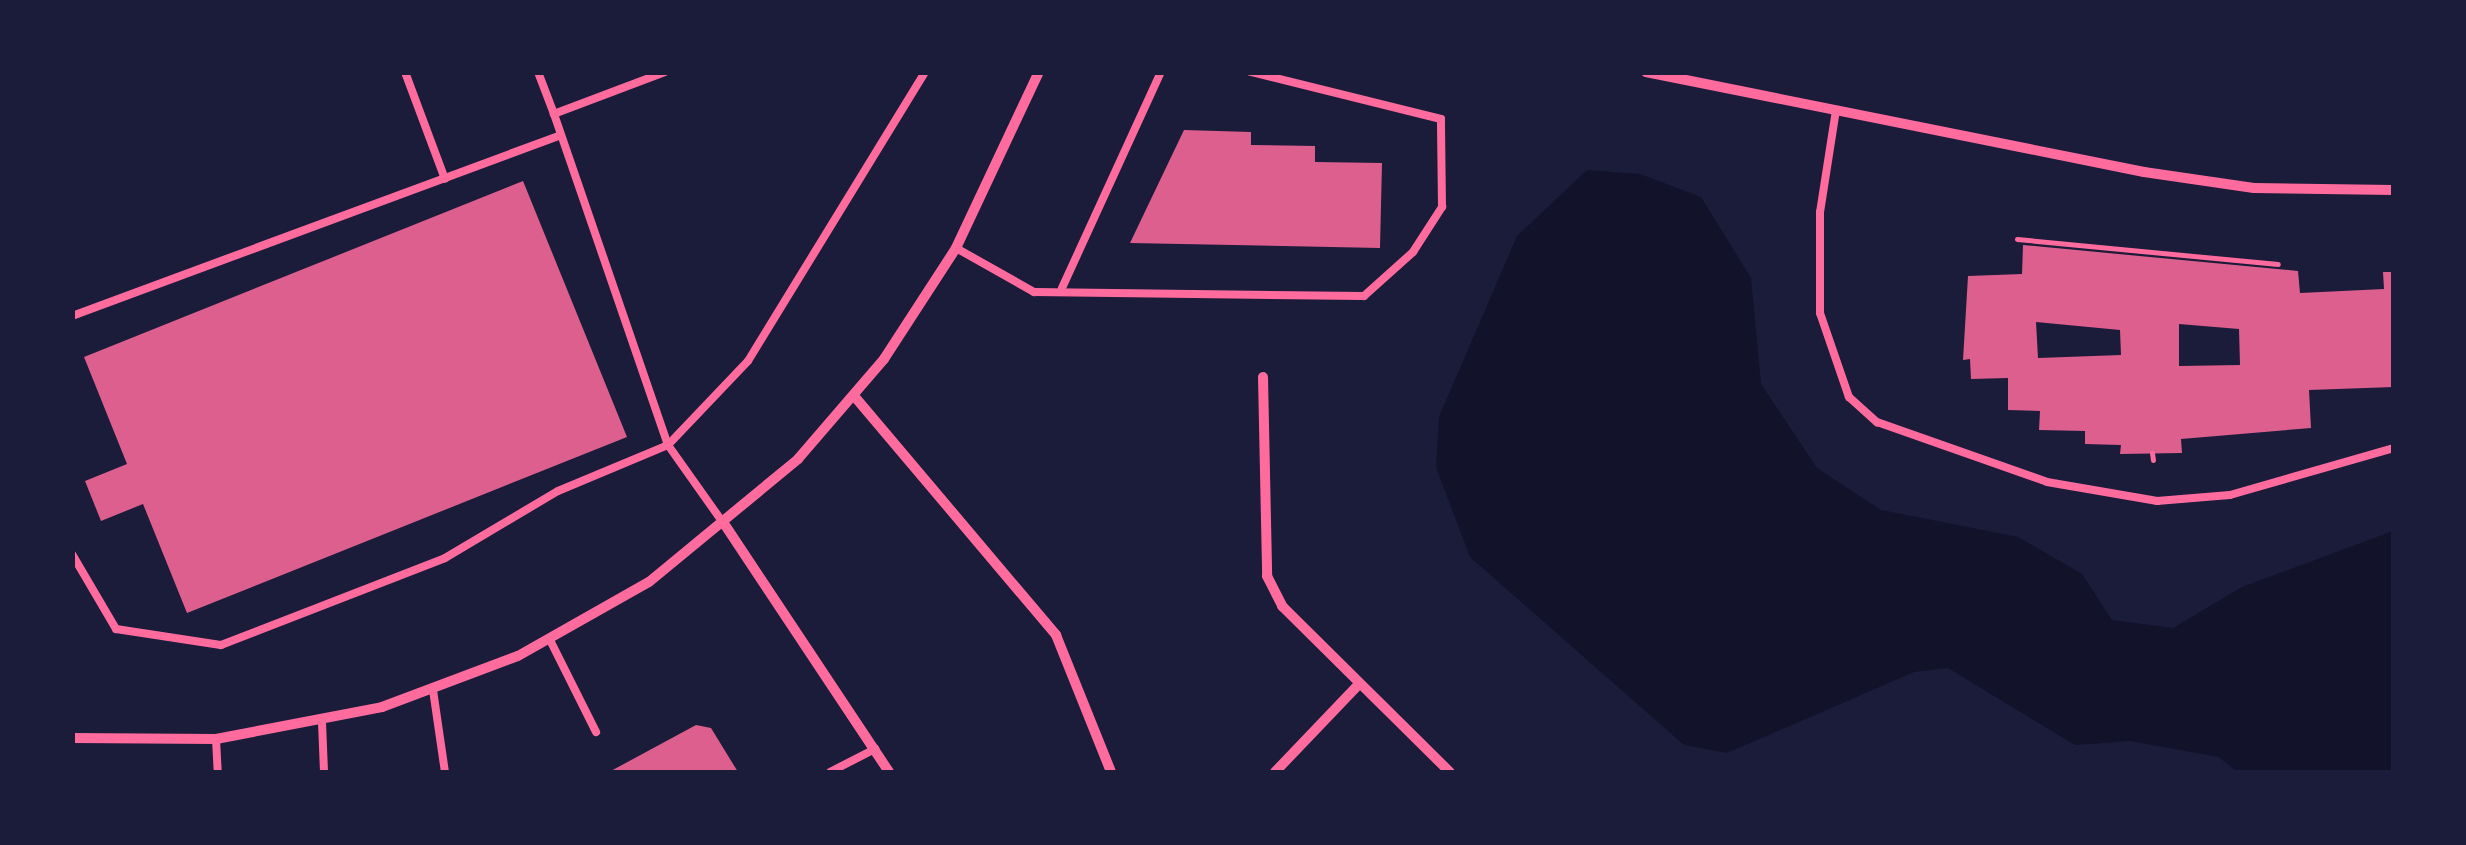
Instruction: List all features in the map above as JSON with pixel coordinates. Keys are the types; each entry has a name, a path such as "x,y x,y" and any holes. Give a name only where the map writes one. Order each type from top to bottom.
{"street":[{"path":"1646,72 2218,183 2394,190"},
{"path":"72,749 90,743 216,739 322,722 432,690 550,640 725,525 855,396 956,248 1041,74"},
{"path":"1263,377 1267,576 1282,606 1450,772"},
{"path":"855,396 1056,635 1111,772"},
{"path":"725,525 889,772"},
{"path":"1275,772 1358,685"},
{"path":"72,738 90,743"}],"lane":[{"path":"405,72 446,179"},
{"path":"538,72 668,445 725,525"},
{"path":"554,114 665,72"},
{"path":"72,554 116,629 221,645 444,558 558,491 668,445 748,362 925,72"},
{"path":"1062,288 1161,72"},
{"path":"956,248 1034,292 1062,288 1364,296 1413,252 1442,206 1442,119 1251,72"},
{"path":"1836,110 1820,212 1820,313 1849,397 1878,422 2047,482 2157,501 2230,495 2394,448"},
{"path":"72,316 561,135"},
{"path":"550,640 596,732"},
{"path":"432,690 445,772"},
{"path":"322,722 324,772"},
{"path":"216,739 218,772"},
{"path":"830,772 876,748"}],"path":[{"path":"2016,240 2278,264"}],"shaded area":[{"path":"1587,170 1640,174 1701,197 1751,278 1761,384 1817,468 1881,510 2018,537 2082,574 2112,620 2173,628 2242,587 2393,531 2393,772 2237,772 2219,757 2130,741 2075,745 1948,668 1914,672 1727,753 1684,745 1470,557 1436,467 1439,417 1517,236"}],"building":[{"path":"1184,130 1251,132 1251,145 1315,146 1315,162 1382,163 1380,248 1130,243"},
{"path":"523,181 627,437 187,613 143,504 101,521 85,481 127,464 84,357"},
{"path":"2023,245 2298,271 2300,293 2384,289 2383,272 2394,272 2394,387 2309,390 2311,428 2181,439 2182,453 2120,454 2121,445 2085,444 2085,431 2039,430 2040,411 2008,410 2008,378 1971,379 1970,359 1963,360 1968,276 2022,274","holes":["2036,322 2120,330 2121,355 2038,358","2179,324 2239,329 2240,365 2179,366"]},
{"path":"696,725 711,728 738,772 609,772"}]}
